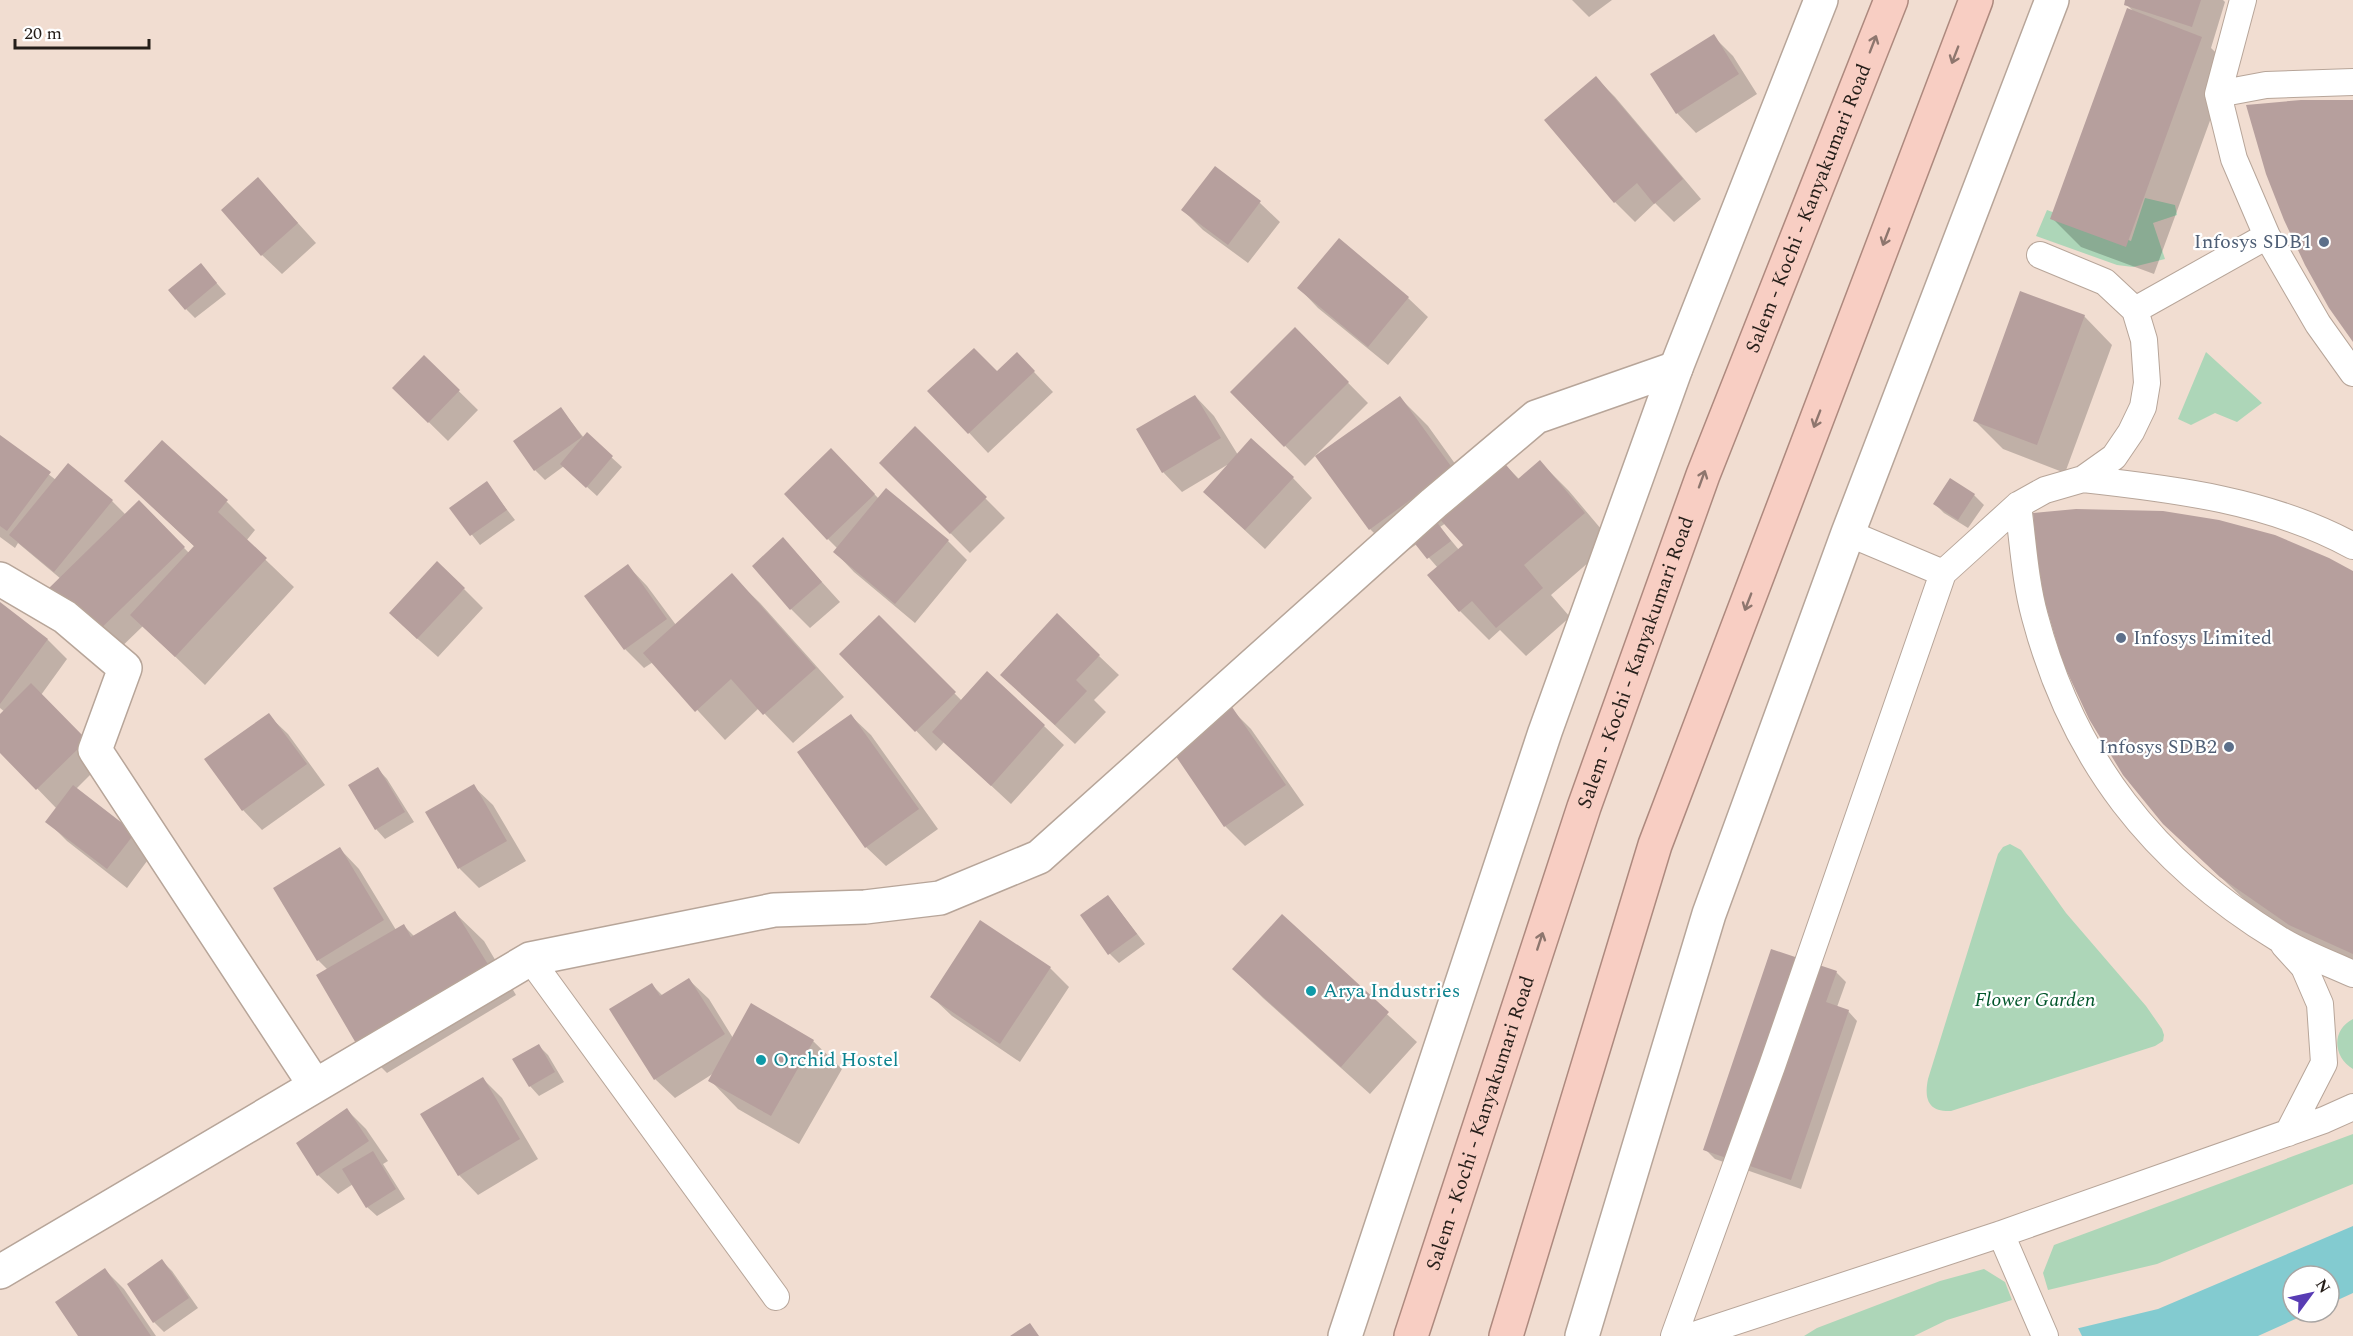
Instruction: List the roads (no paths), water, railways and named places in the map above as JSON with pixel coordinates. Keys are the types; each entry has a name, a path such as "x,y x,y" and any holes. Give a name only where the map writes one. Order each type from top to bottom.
{"highway":[{"name":"Salem - Kochi - Kanyakumari Road","path":"1411,1336 1584,807 1703,475 1891,0"},
{"path":"1506,1336 1655,845 1976,0"}],"street":[{"path":"1345,1336 1545,732 1677,368 1821,0"},
{"path":"1582,1336 1709,914 1848,533 2052,0"},
{"path":"0,1272 530,958 774,910 865,908 940,898 1039,857 1434,503 1536,417 1677,368"},
{"path":"0,579 65,617 125,668 95,750 314,1084"}],"lane":[{"path":"2242,0 2218,94 2235,159 2267,236 2318,324 2353,373"},
{"path":"2218,94 2266,85 2353,82"},
{"path":"2135,310 2267,236"},
{"path":"1674,1336 1772,1066 1943,573 2018,505 2045,490 2084,479 2114,458 2132,432 2143,407 2147,383 2144,340 2135,310 2105,282 2040,255"},
{"path":"2084,479 2233,501 2288,517 2353,546"},
{"path":"2018,505 2034,615 2053,676 2080,735 2113,790 2153,840 2211,893 2280,940 2353,974"},
{"path":"1848,533 1943,573"},
{"path":"2280,940 2304,967 2320,1004 2324,1063 2288,1133"},
{"path":"530,958 776,1297"},
{"path":"1691,1336 2001,1234 2288,1133 2353,1107"},
{"path":"2001,1234 2045,1336"}],"water":[{"path":"2353,1226 2353,1293 2341,1298 2341,1264 2281,1264 2281,1324 2284,1324 2258,1336 2046,1336 2158,1309"}],"place":[{"name":"Infosys SDB1","path":"2324,242"},
{"name":"Infosys Limited","path":"2121,638"},
{"name":"Infosys SDB2","path":"2229,747"},
{"name":"Arya Industries","path":"1311,991"},
{"name":"Orchid Hostel","path":"761,1060"}],"park label":[{"name":"Flower Garden","path":"2035,1000"}]}
